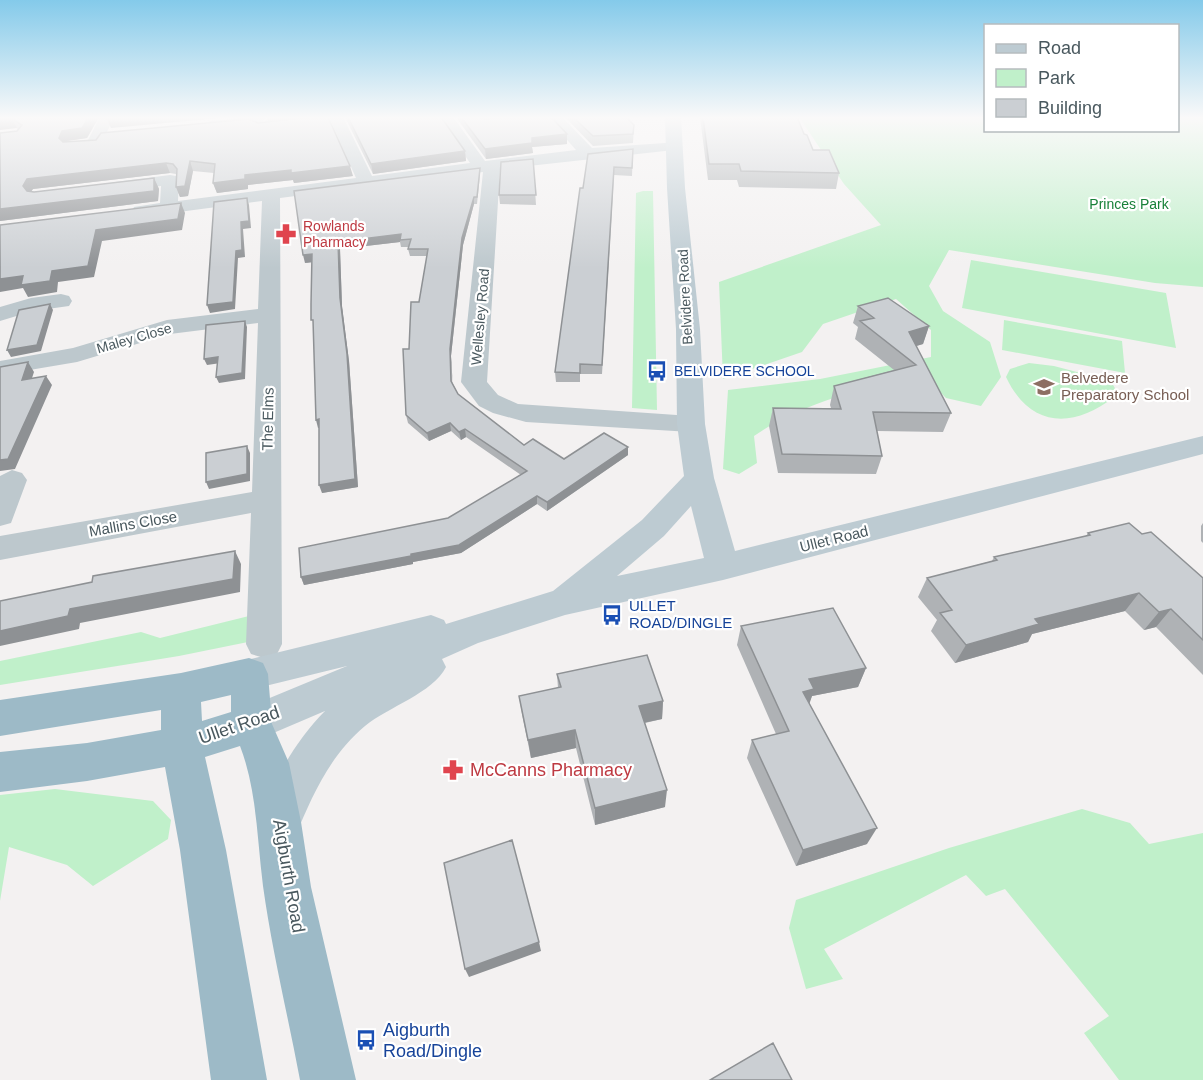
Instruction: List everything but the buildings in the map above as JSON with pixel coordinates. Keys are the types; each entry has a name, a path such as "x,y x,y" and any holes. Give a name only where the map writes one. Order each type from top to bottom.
{"highway":[{"name":"Ullet Road","path":"0,718 182,690 256,659"},
{"name":"Aigburth Road","path":"256,659 252,724 268,763 279,822 287,887 328,1080"},
{"path":"182,690 182,745 203,850 239,1080"},
{"name":"Ullet Road","path":"0,772 87,762 182,745 252,724"}],"main road":[{"name":"Belvidere Road","path":"676,167 688,329 691,424 699,478 723,567"},
{"name":"Ullet Road","path":"252,724 466,632 564,601 723,567 1203,445"},
{"path":"564,601 653,528 699,478"},
{"name":"Ullet Road","path":"256,659 441,628 466,632"},
{"path":"279,822 306,766 338,726 354,711 450,651 466,632"}],"street":[{"path":"360,167 366,181"},
{"path":"122,213 476,167"},
{"name":"Wellesley Road","path":"487,167 474,382 478,393 487,402 504,410 526,414 691,424"},
{"path":"94,189 190,178"},
{"path":"169,207 170,180"},
{"name":"The Elms","path":"256,659 266,500 271,195"},
{"path":"0,314 31,305 61,301"},
{"name":"Maley Close","path":"0,368 77,356 167,327 269,315"},
{"path":"0,515 12,480"},
{"name":"Mallins Close","path":"0,548 266,500"}],"green space":[{"name":"Princes Park","path":"833,167 1203,167 1203,287 1155,283 949,250 929,286 943,311 990,342 1001,377 981,406 946,398 921,373 910,373 830,399 790,415 754,436 757,463 739,474 723,469 728,390 820,379 931,357 931,330 896,299 823,324 802,352 723,379 719,282 881,225 844,184"},
{"path":"653,191 657,410 632,408 636,193"},
{"path":"971,260 1166,293 1176,348 962,308"},
{"path":"1004,320 1122,341 1125,373 1002,350"},
{"path":"1029,363 1054,366 1107,380 1116,390 1114,397 1083,415 1054,418 1040,414 1027,406 1016,394 1006,377 1010,369"},
{"path":"249,616 248,642 179,656 0,685 0,661 141,632 160,638"},
{"path":"55,789 153,801 171,820 168,839 93,886 67,865 9,847 0,901 0,795"},
{"path":"1082,809 1130,823 1149,844 1203,833 1203,1080 1119,1080 1084,1033 1109,1016 1005,889 986,896 966,875 824,949 843,979 806,989 789,928 796,900 949,848"}],"place":[{"name":"Rowlands Pharmacy","path":"286,234"},
{"name":"BELVIDERE SCHOOL","path":"657,371"},
{"name":"Belvedere Preparatory School","path":"1044,387"},
{"name":"ULLET ROAD/DINGLE","path":"612,615"},
{"name":"McCanns Pharmacy","path":"453,770"},
{"name":"Aigburth Road/Dingle","path":"366,1040"}]}
